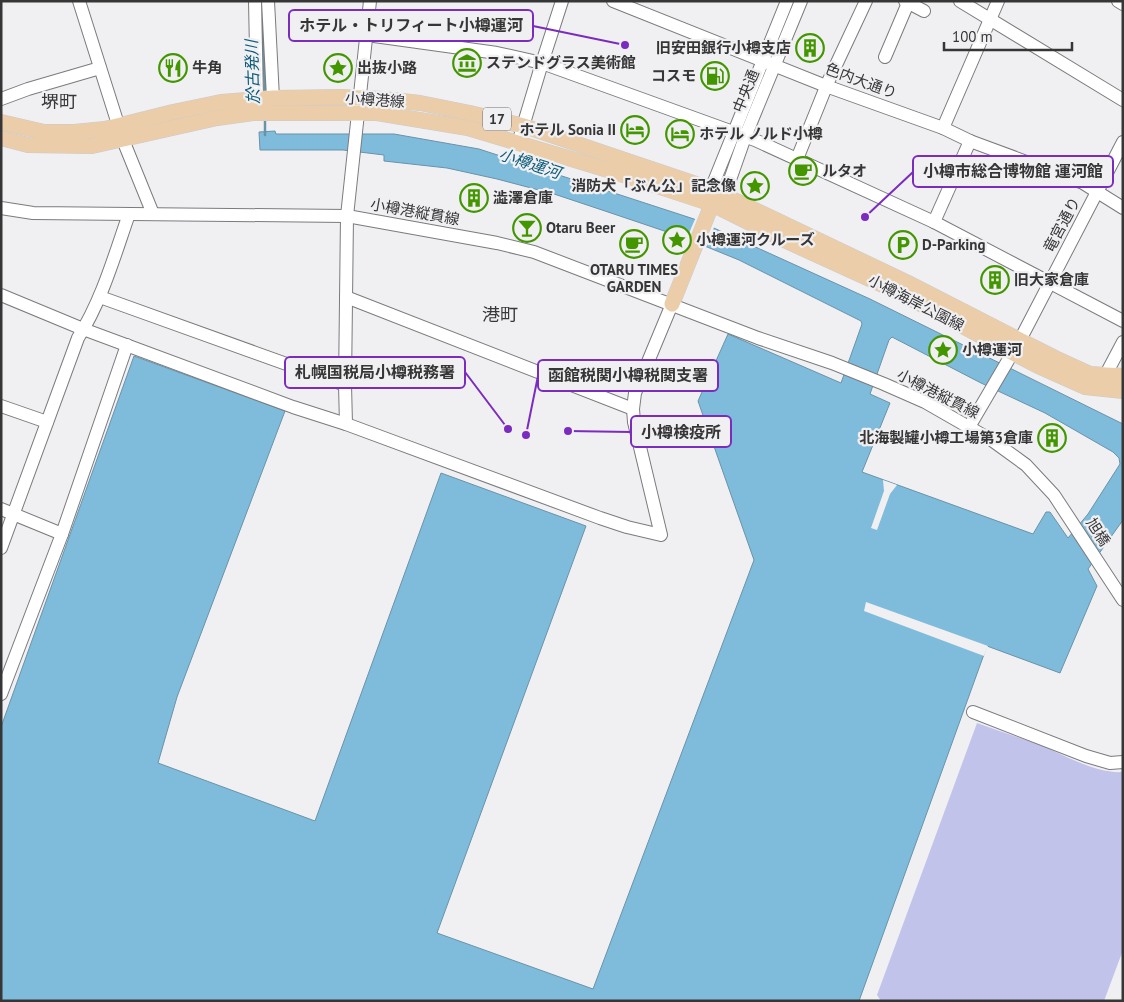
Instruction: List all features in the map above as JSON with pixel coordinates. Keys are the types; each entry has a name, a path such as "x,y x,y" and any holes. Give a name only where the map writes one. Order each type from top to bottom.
{"main road":[{"name":"小樽港線","path":"1,138 28,145 92,146 121,133 198,106 221,102 255,106 358,106 420,103 524,126 718,192"},
{"name":"小樽港線","path":"358,106 377,113 468,128 712,204"},
{"name":"小樽港線","path":"1,122 44,132 121,133"},
{"path":"672,304 718,192"},
{"name":"小樽海岸公園線","path":"718,192 906,282 1016,346 1038,366 1085,387 1123,391"},
{"name":"小樽海岸公園線","path":"712,204 782,239 1016,346 1055,358 1090,374 1123,376"}],"street":[{"path":"79,1 121,133 152,214"},
{"path":"255,1 255,106"},
{"path":"268,1 274,106"},
{"path":"346,424 347,216 370,1"},
{"path":"518,143 562,1"},
{"name":"色内大通り","path":"613,1 826,86 942,128 970,141 1083,183 1123,208"},
{"name":"中央通","path":"769,63 787,1"},
{"name":"中央通","path":"718,192 769,63 801,1"},
{"path":"798,159 826,86 866,1"},
{"path":"960,1 1123,100"},
{"path":"942,128 998,1"},
{"path":"1118,1 1123,4"},
{"path":"885,57 906,2 924,11"},
{"path":"367,35 497,54 542,63 740,135 798,159 934,222 1123,321"},
{"path":"1,99 100,68"},
{"path":"934,222 970,141"},
{"name":"竜宮通り","path":"969,427 1016,346 1123,142"},
{"name":"小樽港縦貫線","path":"1,208 33,213 347,216 497,243 534,252 758,338 832,363 925,402 993,441 1026,465 1054,495 1066,512"},
{"path":"1,548 78,338 100,296 129,214"},
{"path":"1,295 83,329 293,408 346,424 626,527 661,535 634,422 633,409 635,393 672,304"},
{"path":"100,296 345,385"},
{"path":"346,297 633,409"},
{"path":"1105,376 1123,342"},
{"path":"1,694 62,534 127,345"},
{"path":"1,406 47,422"},
{"path":"1,510 62,534"},
{"name":"旭橋","path":"1066,512 1121,597"},
{"path":"973,712 1086,756 1110,763 1123,762"}],"shaded area":[{"path":"275,131 276,134 394,134 479,149 694,219 870,299 1123,424 1123,520 1088,569 1097,586 1060,673 987,646 859,1001 1,1001 1,727 134,356 285,411 177,697 158,763 315,821 441,473 586,526 437,933 593,989 754,560 698,401 728,334 841,383 862,324 861,321 739,260 685,238 554,194 447,168 384,161 384,155 343,150 260,150 259,132","holes":["892,337 981,383 1045,413 1113,452 1119,458 1120,464 1088,514 1068,538 1050,512 1046,512 1033,534 862,472 890,403 870,394 889,340"]},
{"path":"977,723 1043,746 1093,767 1113,772 1123,772 1123,950 1104,1001 881,1001 877,995"}],"pier":[{"path":"696,217 715,225 706,247 686,240"},
{"path":"883,480 897,485 890,494 877,530 871,528 884,491"},
{"path":"866,602 988,646 984,656 864,611"}],"waterway":[{"name":"於古発川","path":"262,20 265,92"},
{"name":"於古発川","path":"265,118 265,135"}],"place":[{"name":"ホテル・トリフィート小樽運河","path":"625,45"},
{"name":"旧安田銀行小樽支店","path":"810,48"},
{"name":"ステンドグラス美術館","path":"467,63"},
{"name":"牛角","path":"173,68"},
{"name":"出抜小路","path":"338,68"},
{"name":"コスモ","path":"715,76"},
{"name":"ホテル Sonia II","path":"635,130"},
{"name":"ホテル ノルド小樽","path":"680,134"},
{"name":"ルタオ","path":"803,171"},
{"name":"消防犬「ぶん公」記念像","path":"755,186"},
{"name":"澁澤倉庫","path":"474,198"},
{"name":"小樽市総合博物館 運河館","path":"865,217"},
{"name":"Otaru Beer","path":"527,228"},
{"name":"小樽運河クルーズ","path":"677,240"},
{"name":"OTARU TIMES GARDEN","path":"634,244"},
{"name":"D-Parking","path":"903,245"},
{"name":"旧大家倉庫","path":"995,280"},
{"name":"小樽運河","path":"943,350"},
{"name":"札幌国税局小樽税務署","path":"508,429"},
{"name":"小樽検疫所","path":"568,431"},
{"name":"函館税関小樽税関支署","path":"526,435"},
{"name":"北海製罐小樽工場第3倉庫","path":"1052,438"}],"district":[{"name":"堺町","path":"59,102"},
{"name":"港町","path":"500,315"}]}
